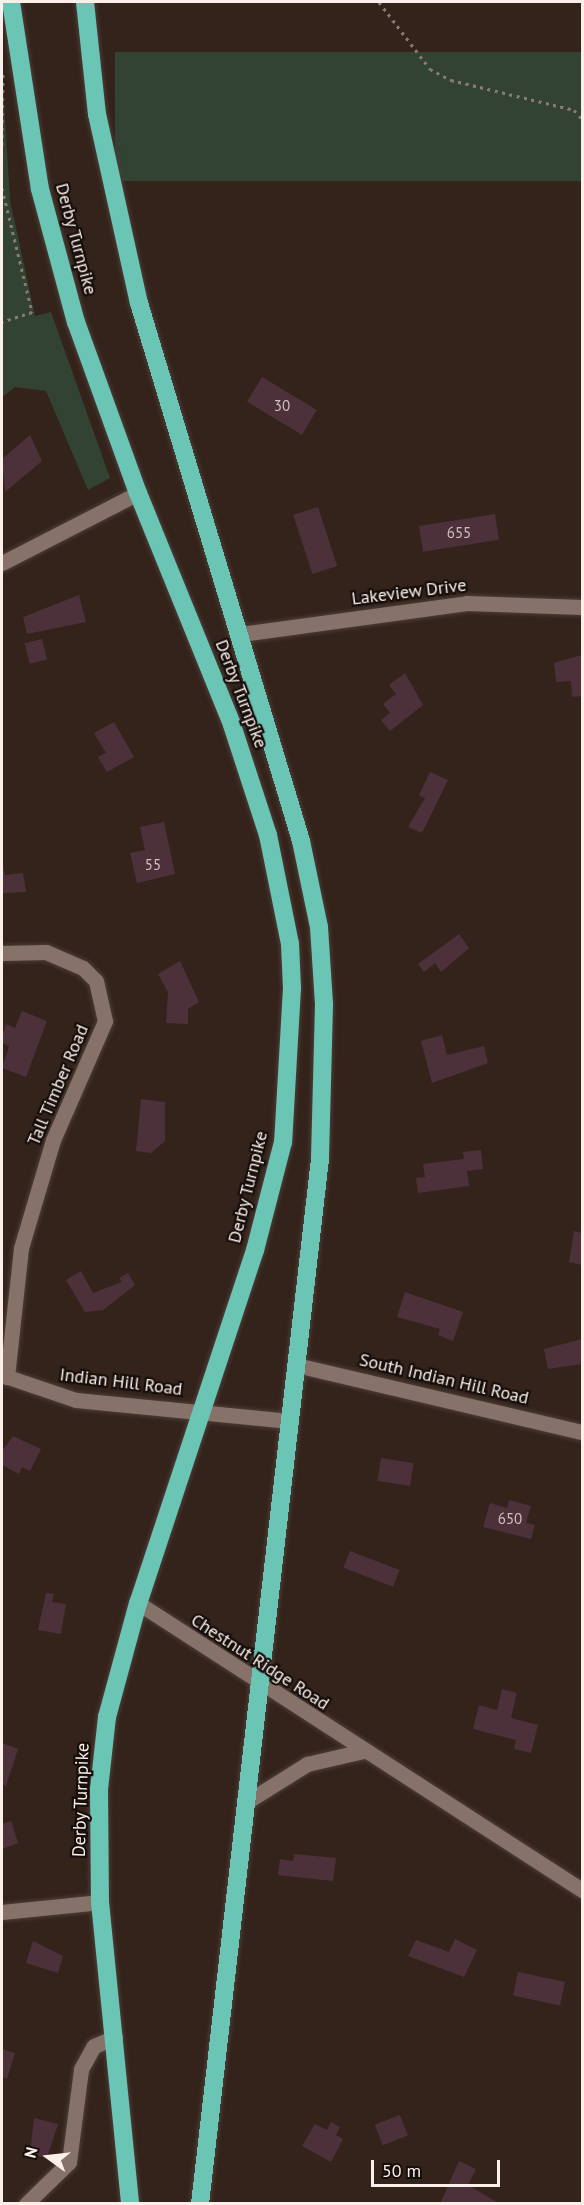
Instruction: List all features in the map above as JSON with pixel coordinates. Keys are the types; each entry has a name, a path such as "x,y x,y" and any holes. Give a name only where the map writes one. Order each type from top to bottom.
{"highway":[{"name":"Derby Turnpike","path":"11,2 40,189 76,322 138,493 232,725 268,835 290,944 292,1047 283,1142 202,1412 138,1603 106,1725 99,1789 100,1902 130,2204"},
{"name":"Derby Turnpike","path":"85,2 97,114 139,303 181,455 241,634 301,842 319,927 325,1083 248,1801 200,2204"}],"street":[{"path":"2,562 138,493"},
{"name":"Lakeview Drive","path":"241,634 467,603 582,607"},
{"name":"Tall Timber Road","path":"2,953 46,952 83,968 96,981 105,1021 53,1140 21,1248 4,1376"},
{"name":"South Indian Hill Road","path":"296,1365 582,1432"},
{"name":"Indian Hill Road","path":"4,1376 76,1400 202,1412"},
{"path":"202,1412 290,1421"},
{"name":"Chestnut Ridge Road","path":"138,1603 260,1686 582,1890"},
{"path":"248,1801 307,1764 363,1751"},
{"path":"2,1912 100,1902"},
{"path":"26,2204 69,2162 84,2062 94,2046 115,2037"}],"path":[{"path":"380,2 430,69 451,80 574,110 582,119"},
{"path":"2,145 3,64"},
{"path":"2,188 32,312 2,322"}],"green space":[{"path":"115,52 582,52 582,181 115,181"},
{"path":"2,69 10,200 35,316 51,312 110,478 88,490 46,391 15,387 2,397"}],"building":[{"path":"262,377 317,410 302,435 247,402"},
{"path":"30,435 42,461 5,492 2,459"},
{"path":"318,507 337,566 312,574 293,515"},
{"path":"495,514 499,540 423,552 419,526"},
{"path":"79,595 86,622 27,634 23,617"},
{"path":"42,639 47,659 30,664 25,643"},
{"path":"582,655 582,696 572,697 571,681 556,682 554,663"},
{"path":"405,673 423,705 390,731 381,720 390,713 383,704 396,694 389,685"},
{"path":"114,722 134,757 107,772 98,757 106,753 94,733"},
{"path":"430,772 448,780 422,833 408,827 425,798 419,795"},
{"path":"164,822 175,874 137,883 130,853 145,850 140,827"},
{"path":"2,860 5,875 23,873 26,892 2,893"},
{"path":"459,934 469,948 441,972 435,963 424,972 418,964"},
{"path":"180,961 199,1002 188,1009 188,1024 166,1023 168,992 158,974"},
{"path":"22,1011 47,1021 26,1077 2,1068 9,1046 2,1043 6,1024 15,1028"},
{"path":"442,1035 447,1055 484,1046 488,1063 432,1083 421,1041"},
{"path":"141,1099 165,1102 165,1141 151,1153 136,1151"},
{"path":"481,1150 483,1169 467,1171 469,1186 418,1193 416,1178 425,1177 423,1164 464,1159 463,1152"},
{"path":"574,1231 582,1233 582,1265 569,1262"},
{"path":"81,1271 93,1293 122,1282 119,1278 128,1273 135,1285 103,1310 85,1312 66,1280"},
{"path":"405,1292 463,1312 453,1341 438,1335 440,1329 397,1317"},
{"path":"582,1339 582,1364 548,1369 544,1349"},
{"path":"13,1436 41,1449 30,1471 22,1467 19,1474 2,1465 2,1451"},
{"path":"381,1458 414,1463 410,1486 377,1481"},
{"path":"509,1500 531,1506 526,1523 535,1525 531,1539 483,1527 490,1503 507,1508"},
{"path":"350,1551 399,1570 393,1587 344,1568"},
{"path":"46,1593 54,1594 52,1602 66,1604 61,1634 38,1630"},
{"path":"502,1689 517,1693 511,1718 538,1725 531,1753 514,1749 516,1740 473,1729 479,1705 497,1710"},
{"path":"2,1743 18,1749 6,1786 2,1784"},
{"path":"11,1821 18,1843 2,1849 2,1824"},
{"path":"294,1854 336,1858 333,1881 278,1875 280,1859 293,1861"},
{"path":"455,1939 477,1950 464,1977 408,1956 416,1940 449,1952"},
{"path":"33,1941 63,1956 58,1973 26,1963"},
{"path":"518,1972 565,1982 560,2005 513,1995"},
{"path":"2,2049 15,2053 7,2079 2,2077"},
{"path":"400,2115 408,2136 383,2145 375,2125"},
{"path":"34,2118 58,2124 47,2158 30,2154"},
{"path":"331,2122 340,2127 336,2135 343,2139 331,2162 302,2146 315,2124 327,2130"},
{"path":"459,2161 476,2169 468,2185 500,2204 440,2204"}]}
